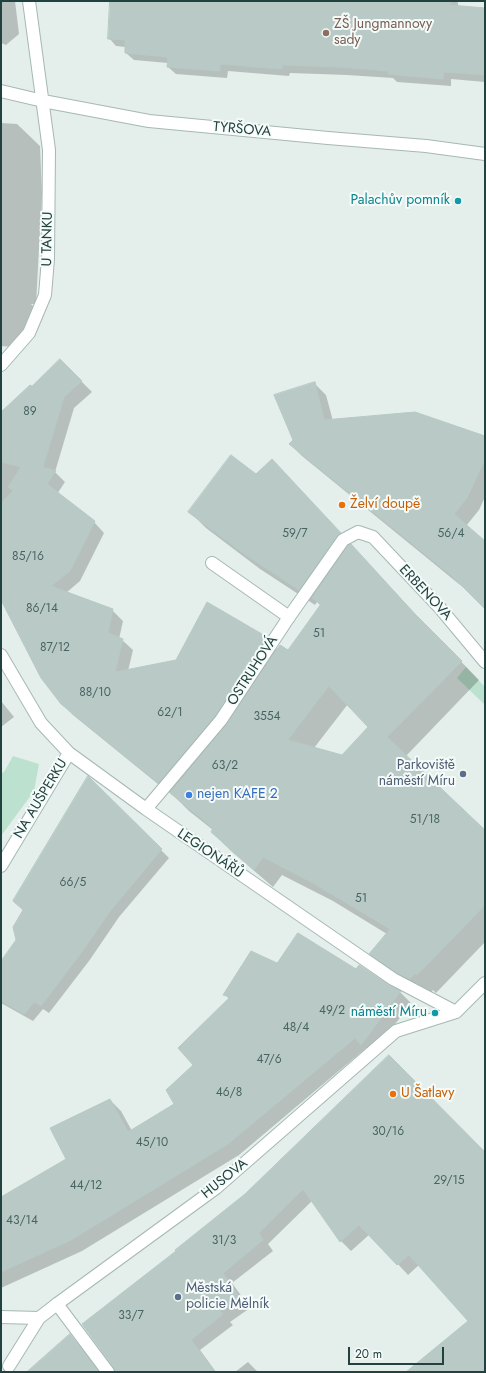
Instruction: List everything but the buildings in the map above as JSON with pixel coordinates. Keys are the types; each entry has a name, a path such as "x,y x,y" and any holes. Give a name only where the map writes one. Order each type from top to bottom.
{"street":[{"name":"U TANKU","path":"1,364 28,333 45,295 48,259 49,150 29,1"},
{"name":"TYRŠOVA","path":"1,91 42,101 149,122 426,146 485,154"},
{"name":"OSTRUHOVÁ","path":"146,809 221,720 289,617 343,540 358,532"},
{"name":"ERBENOVA","path":"358,532 373,538 440,608 485,662"},
{"path":"212,563 289,617"},
{"name":"LEGIONÁŘŮ","path":"1,655 41,722 69,753 146,809 393,979 456,1012"},
{"name":"NA AUŠPERKU","path":"1,866 69,753"},
{"path":"456,1012 485,983"},
{"name":"HUSOVA","path":"9,1366 39,1318 216,1188 396,1031 456,1012"},
{"path":"57,1304 108,1372"},
{"path":"1,1317 39,1318"}],"green space":[{"path":"466,667 485,687 485,705 457,678"},
{"path":"13,756 39,764 34,791 1,836 1,773 4,772"}],"place":[{"name":"ZŠ Jungmannovy sady","path":"326,33"},
{"name":"Palachův pomník","path":"458,201"},
{"name":"Želví doupě","path":"342,505"},
{"name":"Parkoviště náměstí Míru","path":"463,774"},
{"name":"nejen KAFE 2","path":"189,795"},
{"name":"náměstí Míru","path":"435,1013"},
{"name":"U Šatlavy","path":"393,1094"},
{"name":"Městská policie Mělník","path":"178,1297"}]}
